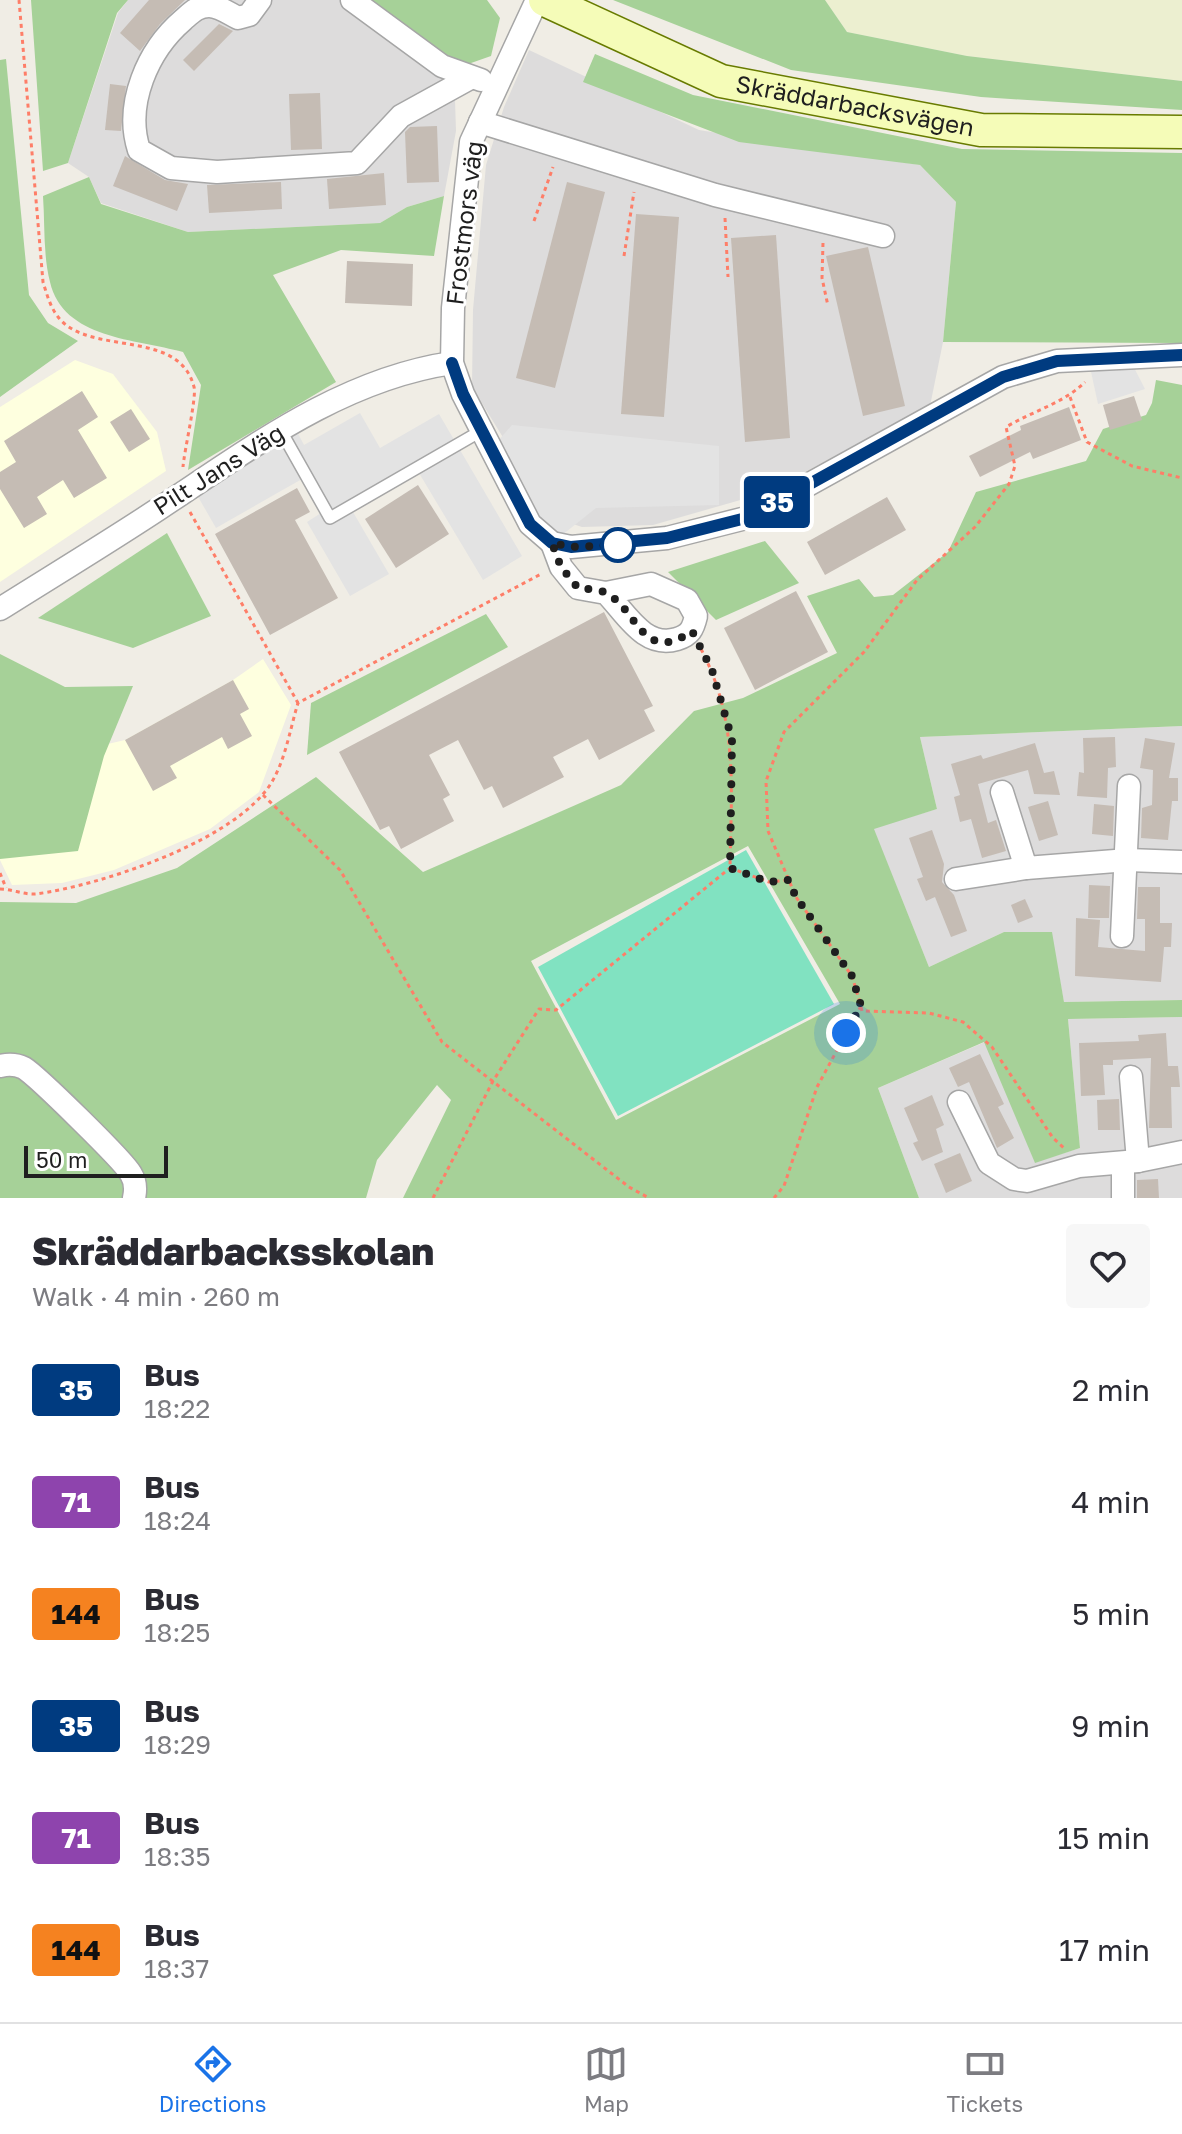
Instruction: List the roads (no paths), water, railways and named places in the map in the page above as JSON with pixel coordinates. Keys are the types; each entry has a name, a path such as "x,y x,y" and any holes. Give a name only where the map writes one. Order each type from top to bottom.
{"street":[{"path":"260,0 249,15 238,18 212,5 197,8 174,28 142,76 135,137 139,150 171,168 217,172 357,163 401,116 470,78"},
{"path":"352,0 442,66 470,78 498,83"},
{"name":"Frostmors väg","path":"452,363 453,308 471,142 537,0"},
{"name":"Skräddarbacksvägen","path":"545,0 721,81 981,130 1182,132"},
{"path":"480,122 641,173 883,236"},
{"path":"552,543 571,547 618,545 667,538 750,517 1003,377 1057,361 1182,355"},
{"path":"452,363 481,431 530,524 552,543 561,567 578,588 606,593 651,584 687,600 696,616 692,631 683,637 657,642 642,633 606,593"},
{"name":"Pilt Jans Väg","path":"0,609 281,431 362,386 416,368 452,363"},
{"path":"1122,936 1128,860 1129,786"},
{"path":"1002,792 1026,868"},
{"path":"956,879 1026,868 1128,860 1182,862"},
{"path":"0,1066 15,1065 28,1070 128,1169 135,1182 134,1198"},
{"path":"1123,1198 1130,1162 1131,1077"},
{"path":"959,1102 989,1163 1022,1190 1079,1166 1130,1162 1182,1152"}],"lane":[{"path":"281,431 330,518 481,431"}]}
